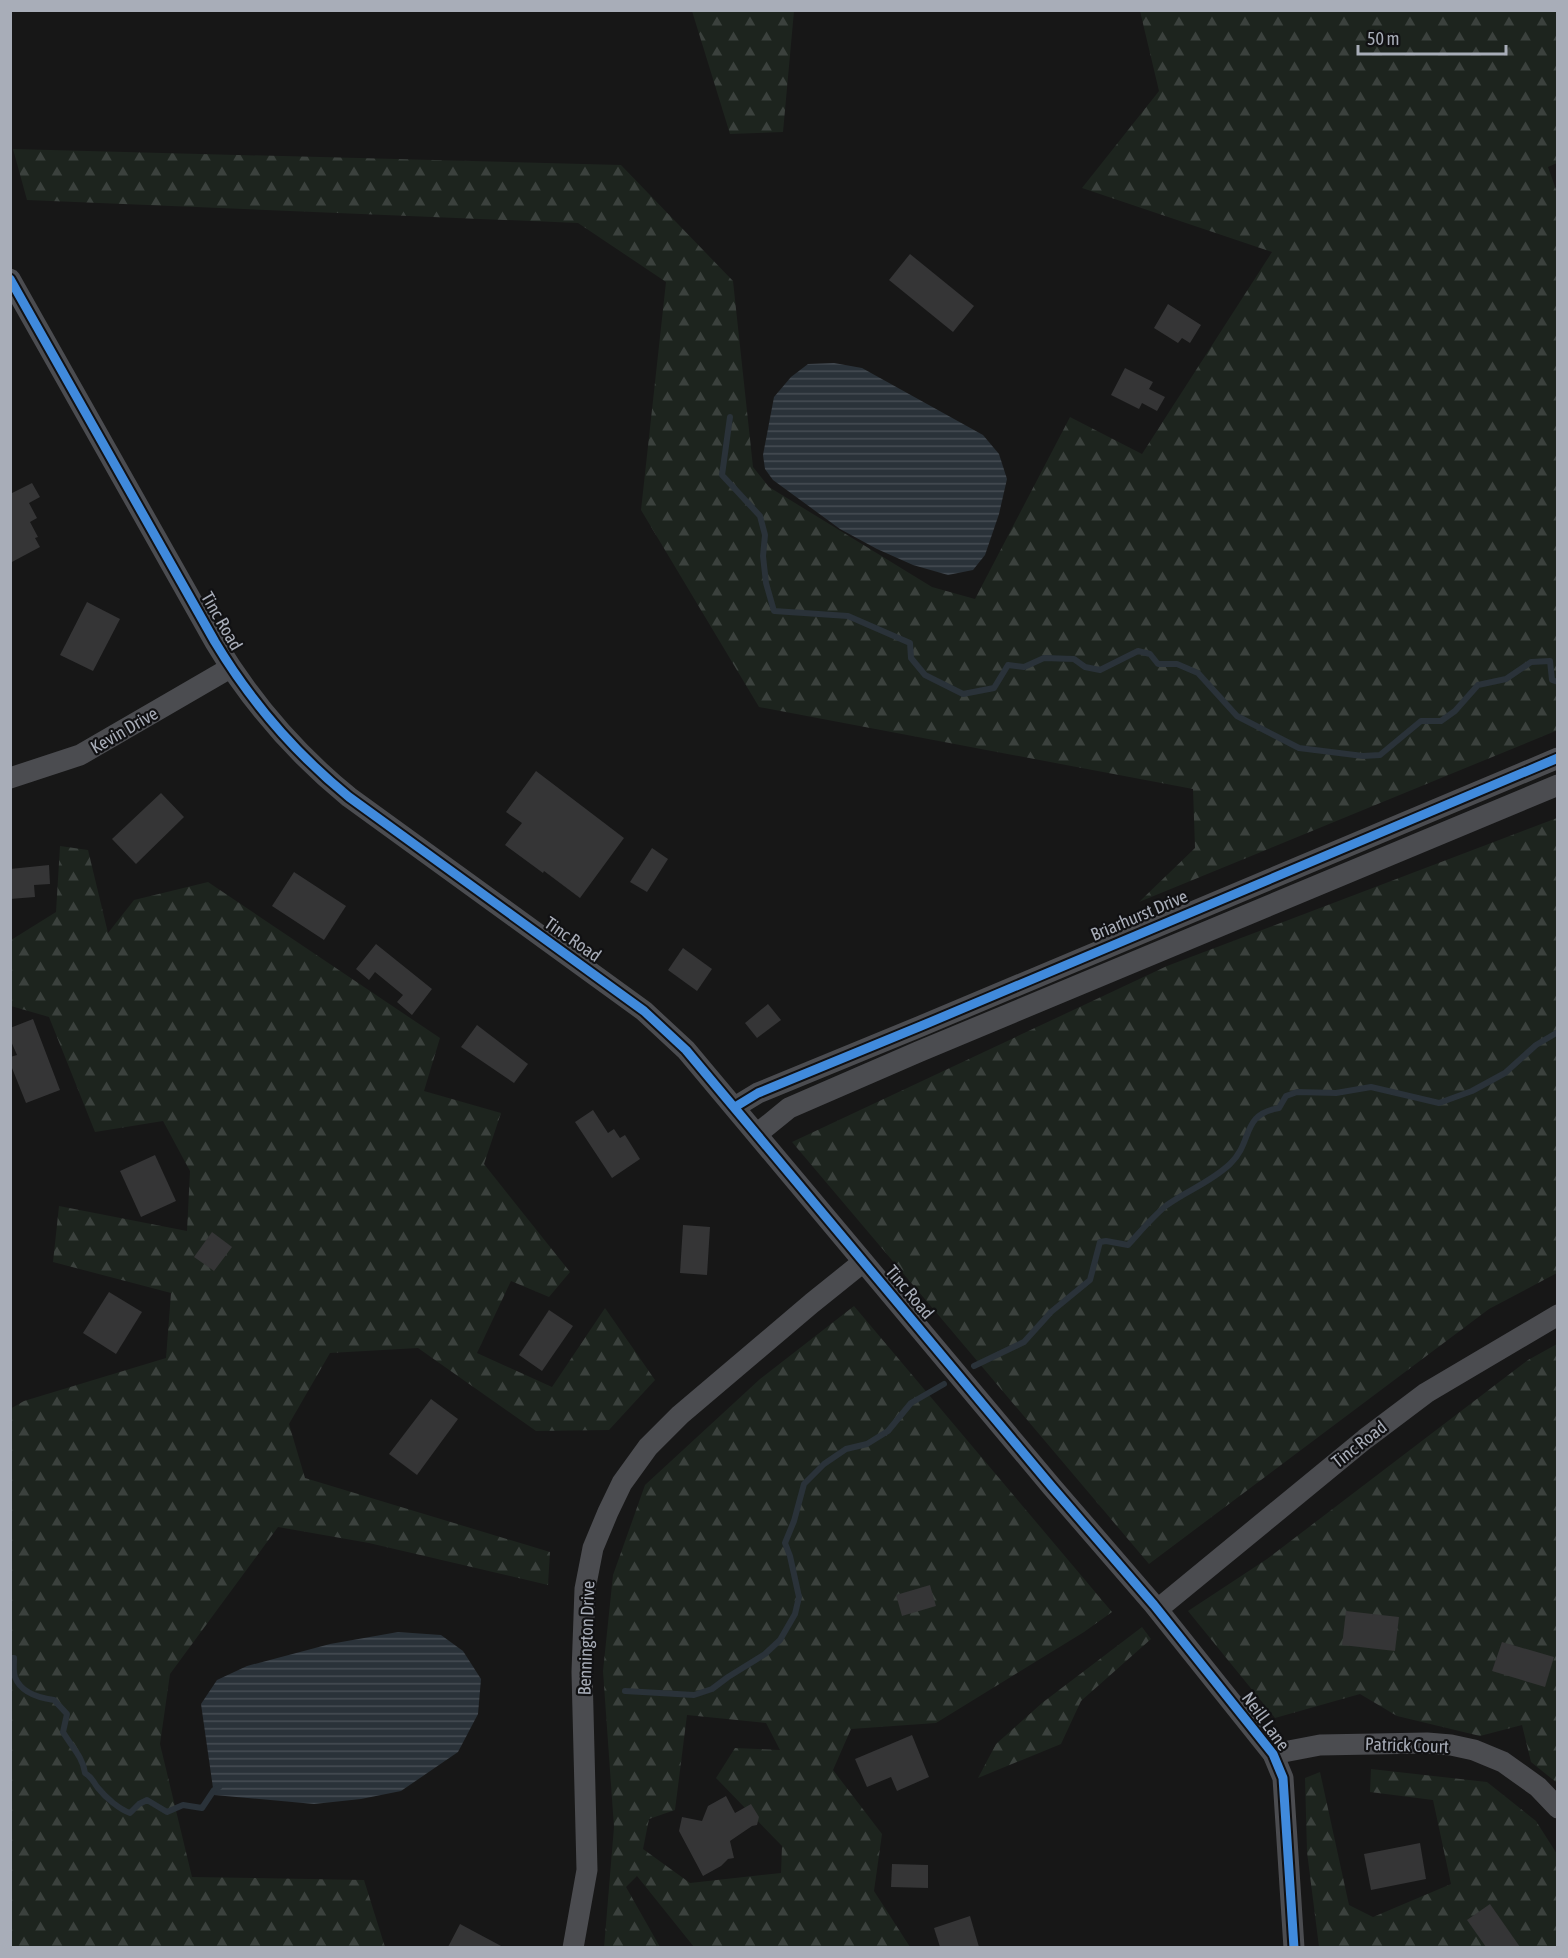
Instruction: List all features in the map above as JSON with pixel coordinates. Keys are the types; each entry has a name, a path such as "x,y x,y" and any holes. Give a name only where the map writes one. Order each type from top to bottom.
{"street":[{"name":"Tinc Road","path":"10,279 230,668 282,735 330,782 390,829 644,1011 686,1050 1158,1609 1365,1438 1426,1393 1557,1315"},
{"name":"Kevin Drive","path":"10,778 80,755 230,668"},
{"name":"Briarhurst Drive","path":"735,1107 758,1093 1557,758"},
{"path":"757,1134 789,1108 811,1098 1557,785"},
{"name":"Bennington Drive","path":"573,1947 587,1870 582,1672 585,1589 593,1548 604,1521 622,1483 648,1447 680,1415 863,1262"},
{"name":"Neill Lane","path":"1158,1609 1273,1754 1283,1778 1294,1947"},
{"name":"Patrick Court","path":"1273,1754 1320,1744 1427,1743 1450,1745 1474,1750 1503,1762 1538,1787 1557,1808"}],"green space":[{"path":"692,11 794,11 783,132 730,134"},
{"path":"1140,11 1557,11 1557,163 1548,167 1558,195 1558,730 1139,902 1195,848 1193,789 759,707 641,510 666,282 578,223 27,200 13,149 621,165 733,281 753,467 769,487 932,587 975,599 1070,417 1142,454 1272,252 1082,188 1159,91"},
{"path":"1557,818 1557,1273 1489,1309 1149,1564 792,1142 1167,966"},
{"path":"60,846 88,850 108,933 134,900 208,882 440,1038 424,1091 501,1113 484,1164 570,1272 549,1297 511,1281 477,1353 552,1387 605,1308 655,1380 609,1430 536,1431 418,1348 330,1353 289,1424 305,1478 550,1552 548,1585 369,1543 278,1527 170,1674 160,1744 192,1877 364,1880 385,1947 383,1948 11,1947 10,1409 24,1401 166,1358 171,1293 53,1262 59,1206 187,1231 190,1171 163,1121 95,1132 49,1017 11,1006 11,940 56,912"},
{"path":"854,1306 1112,1612 1084,1632 936,1723 851,1729 833,1770 882,1834 874,1891 910,1947 694,1947 637,1876 626,1887 660,1947 604,1948 614,1827 603,1671 613,1575 645,1485 760,1379","holes":["687,1715 766,1723 780,1750 735,1748 716,1778 782,1846 781,1873 690,1883 643,1849 649,1819 675,1810"]},
{"path":"1557,1344 1557,1783 1531,1762 1522,1725 1480,1736 1397,1716 1360,1694 1275,1718 1188,1611 1267,1559 1528,1360"},
{"path":"1142,1627 1151,1639 1081,1701 1061,1744 978,1778 996,1744 1042,1703"},
{"path":"1371,1769 1487,1782 1536,1821 1557,1854 1557,1947 1319,1947 1307,1852 1305,1778 1320,1772 1349,1905 1373,1917 1451,1884 1433,1800 1370,1792"}],"shaded area":[{"path":"834,363 862,368 983,435 999,454 1007,479 999,514 985,555 973,570 948,575 913,565 877,549 840,529 773,480 765,469 763,455 774,397 791,377 808,364"},
{"path":"398,1632 441,1635 463,1651 481,1679 478,1714 458,1752 401,1791 361,1799 314,1804 214,1795 201,1704 217,1680 247,1666 330,1644"}],"building":[{"path":"910,254 974,306 953,332 889,280"},
{"path":"1168,304 1201,325 1190,343 1182,338 1178,343 1154,328"},
{"path":"1125,368 1153,382 1149,389 1165,397 1157,411 1142,403 1139,409 1111,395"},
{"path":"32,483 40,497 29,503 37,518 30,522 38,537 35,538 40,547 10,563 10,494"},
{"path":"87,602 120,619 93,671 60,655"},
{"path":"536,771 624,838 580,898 505,845 522,823 506,812"},
{"path":"161,793 184,817 136,864 112,839"},
{"path":"652,848 668,859 647,892 630,882"},
{"path":"49,865 50,884 34,885 35,897 10,899 10,869"},
{"path":"294,872 346,906 324,940 272,906"},
{"path":"376,944 432,989 412,1015 397,1002 403,995 375,972 369,980 356,969"},
{"path":"683,948 712,969 697,991 668,970"},
{"path":"768,1004 781,1020 757,1038 745,1023"},
{"path":"33,1019 60,1090 26,1103 10,1063 10,1057 17,1055 10,1039 10,1028"},
{"path":"477,1025 528,1064 514,1083 461,1047"},
{"path":"593,1110 608,1133 614,1129 620,1138 625,1135 640,1159 612,1178 575,1122"},
{"path":"155,1155 176,1201 141,1217 120,1171"},
{"path":"683,1225 710,1227 707,1275 680,1273"},
{"path":"212,1232 232,1247 214,1271 194,1257"},
{"path":"109,1292 142,1312 116,1354 83,1333"},
{"path":"549,1310 573,1326 542,1371 519,1355"},
{"path":"431,1399 458,1419 417,1475 389,1454"},
{"path":"930,1585 936,1606 902,1616 896,1595"},
{"path":"1346,1611 1399,1617 1395,1651 1342,1645"},
{"path":"1502,1642 1554,1657 1545,1687 1492,1671"},
{"path":"912,1735 929,1777 897,1791 891,1777 867,1787 855,1759"},
{"path":"726,1796 735,1813 751,1804 759,1817 757,1825 730,1841 734,1858 728,1859 721,1866 703,1876 679,1831 682,1817 702,1821 708,1806"},
{"path":"1420,1843 1426,1879 1371,1890 1364,1854"},
{"path":"892,1864 928,1865 928,1888 891,1887"},
{"path":"1490,1904 1520,1947 1486,1947 1467,1920"},
{"path":"970,1916 979,1947 940,1947 934,1928"},
{"path":"460,1924 503,1947 448,1947"}],"waterway":[{"path":"730,417 722,475 760,516 765,535 763,556 766,583 774,611 848,616 910,643 911,658 925,675 963,694 994,688 1008,665 1024,667 1044,658 1074,659 1085,667 1100,670 1138,651 1150,654 1158,664 1177,664 1198,673 1237,716 1299,748 1363,756 1380,755 1421,721 1441,721 1455,711 1478,685 1506,679 1531,662 1550,661 1552,680 1558,682"},
{"path":"974,1366 1024,1342 1051,1312 1090,1280 1100,1242 1128,1245 1167,1205 1215,1176 1230,1164 1258,1116 1279,1108 1286,1096 1297,1092 1336,1093 1371,1087 1439,1103 1472,1091 1505,1073 1536,1045 1558,1032"},
{"path":"625,1691 694,1695 712,1689 765,1654 780,1640 795,1614 799,1597 785,1543 794,1521 804,1484 824,1464 846,1449 867,1444 888,1431 911,1403 944,1384"},
{"path":"10,1658 14,1658 14,1675 26,1691 54,1700 67,1714 63,1732 79,1757 85,1773 105,1796 121,1809 130,1813 147,1800 167,1812 183,1805 202,1808 214,1790 219,1787"}],"cycle path":[{"path":"10,279 215,642 275,726 310,763 349,797 644,1011 686,1050 1052,1487 1154,1605 1273,1754 1283,1778 1294,1948"},
{"path":"735,1107 758,1093 1558,758"}]}
